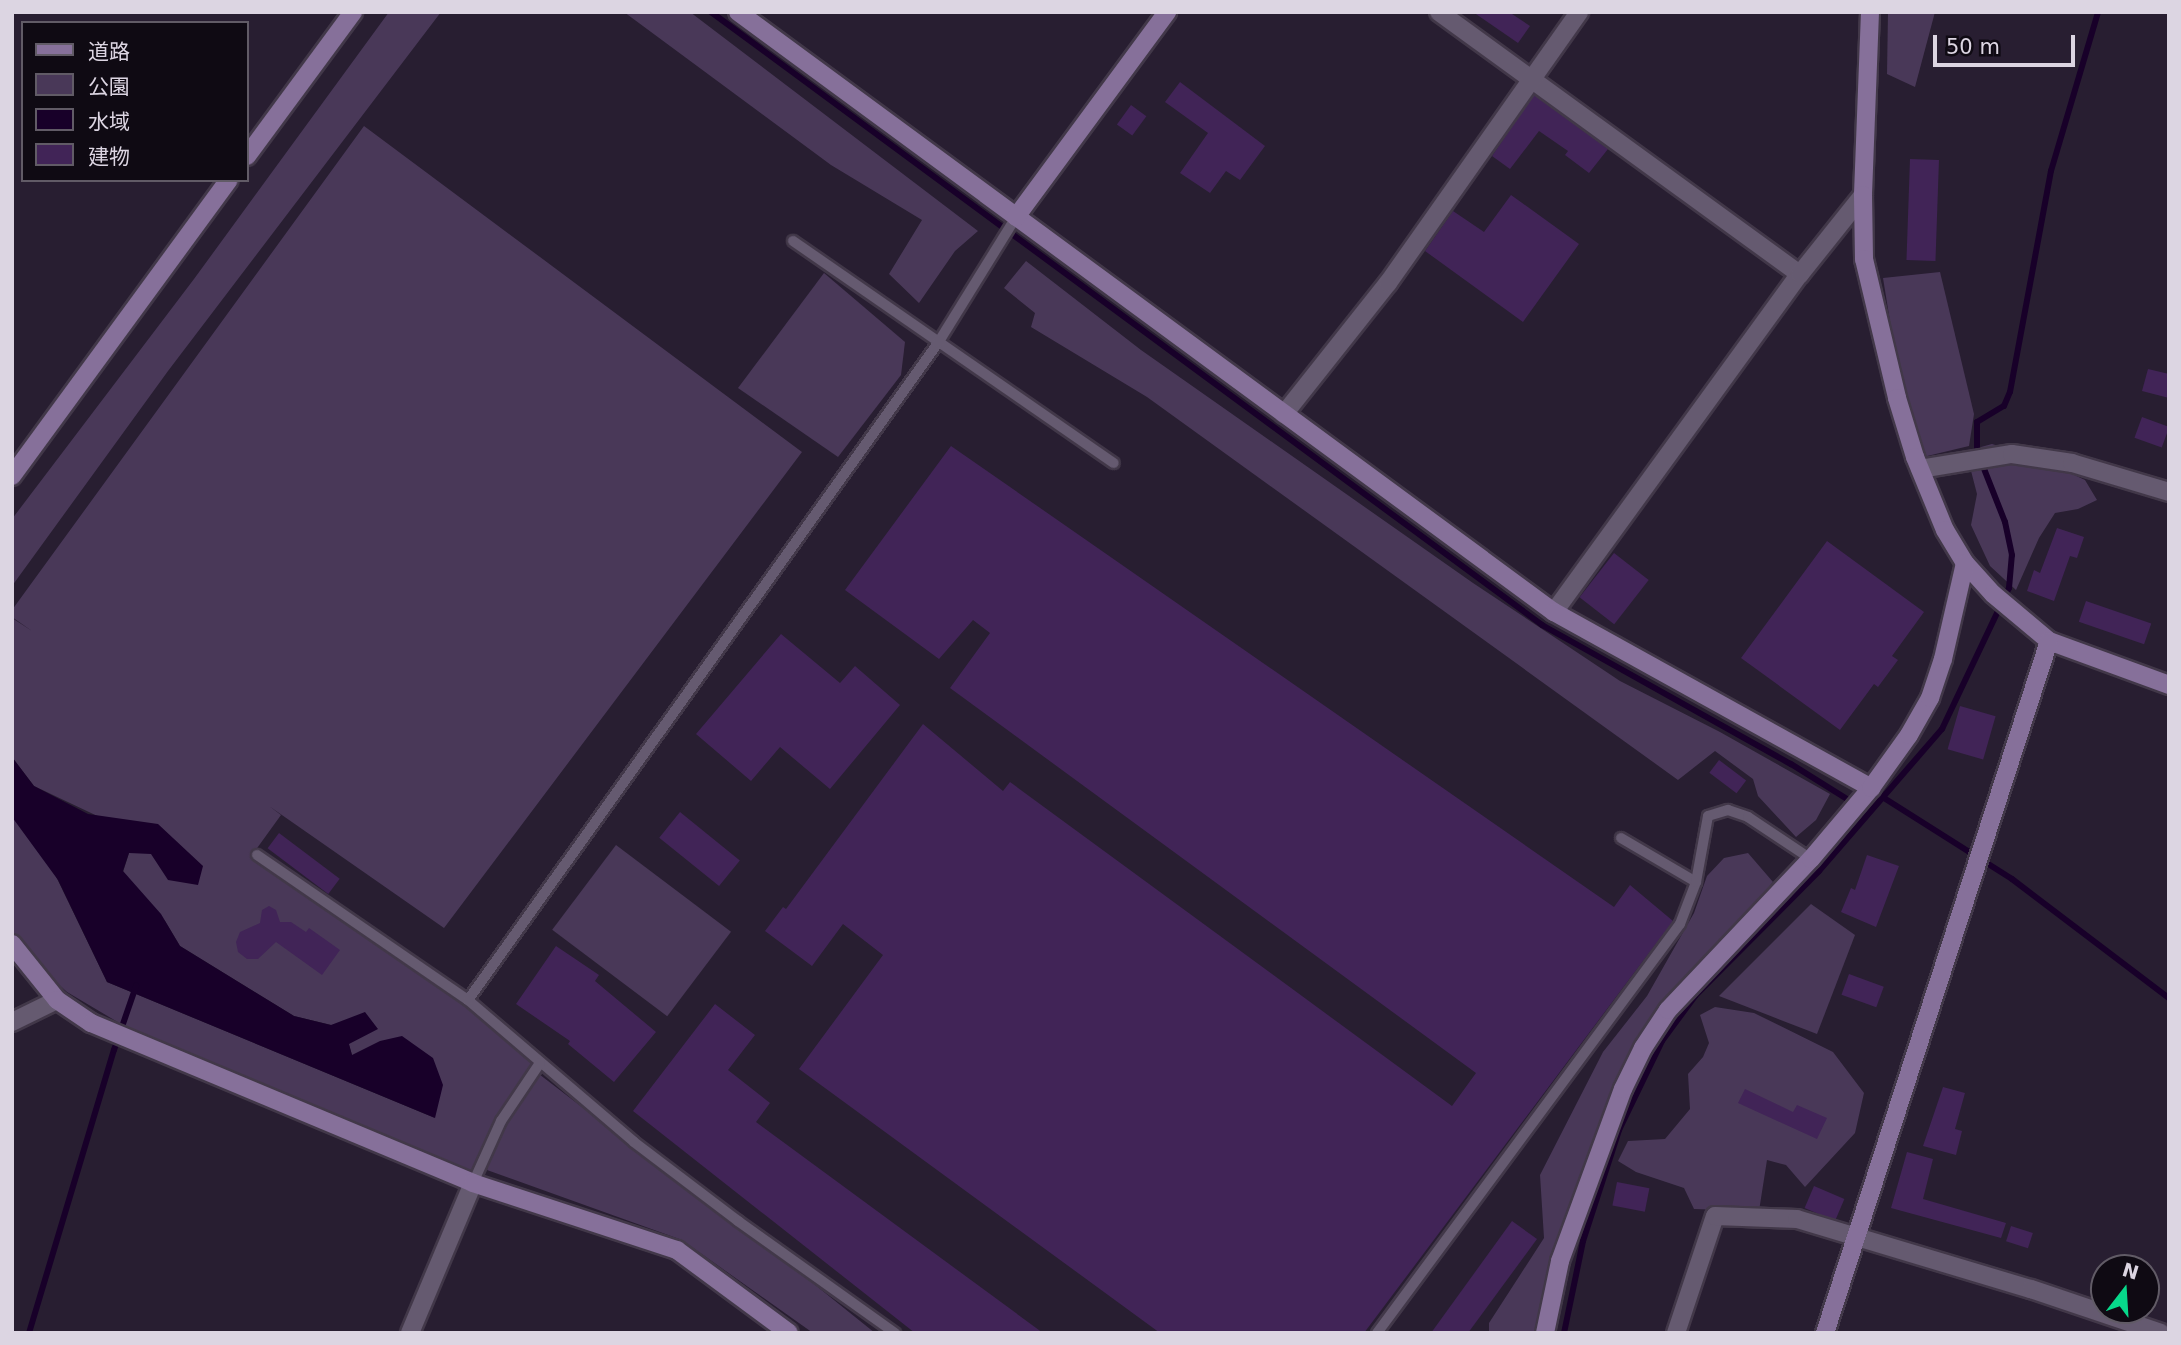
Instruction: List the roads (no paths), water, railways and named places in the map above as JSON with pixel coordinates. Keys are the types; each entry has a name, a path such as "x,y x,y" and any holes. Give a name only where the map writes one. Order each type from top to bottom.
{"street":[{"path":"248,155 353,12"},
{"path":"1016,218 1167,12"},
{"path":"1439,12 1800,274"},
{"path":"1284,414 1388,283 1579,12"},
{"path":"1870,12 1863,195 1864,260 1873,305 1920,469 1945,530 1965,563 1993,594 2049,640 2169,685"},
{"path":"748,15 1016,218 1553,612 1871,788"},
{"path":"12,476 228,182"},
{"path":"1553,612 1800,274 1863,195"},
{"path":"1920,469 2012,454 2071,463 2169,492"},
{"path":"1545,1333 1560,1262 1623,1089 1643,1048 1668,1010 1811,859 1871,788 1909,735 1930,698 1943,659 1965,563"},
{"path":"1825,1333 2049,640"},
{"path":"12,944 57,1000 100,1027 473,1183 677,1250 789,1333"},
{"path":"12,1022 57,1000"},
{"path":"410,1333 473,1183"},
{"path":"1676,1333 1715,1216 1797,1219 2031,1289 2161,1333"}],"lane":[{"path":"468,1000 938,343 1016,218"},
{"path":"793,240 1114,463"},
{"path":"1377,1333 1680,924 1696,882 1708,817 1728,810 1748,817 1811,859"},
{"path":"1621,838 1696,882"},
{"path":"257,855 468,1000 634,1142 895,1333"},
{"path":"473,1183 500,1121 540,1063"}],"water":[{"path":"12,757 34,786 88,814 158,824 203,866 198,885 168,880 151,854 129,853 123,871 161,914 180,946 294,1016 331,1025 365,1012 378,1029 349,1044 352,1055 380,1041 402,1036 433,1058 443,1085 435,1118 107,982 58,880 12,817"}],"waterway":[{"path":"711,12 1542,625 1791,764 1855,804"},
{"path":"1564,1333 1583,1241 1619,1130 1662,1041 1695,996 1819,871 1942,729 2009,588 2012,555 2005,522 1977,451 1977,422 2004,406 2010,392 2051,171 2098,12"},
{"path":"1884,798 2012,879 2169,998"},
{"path":"29,1333 114,1050 136,986"}]}
